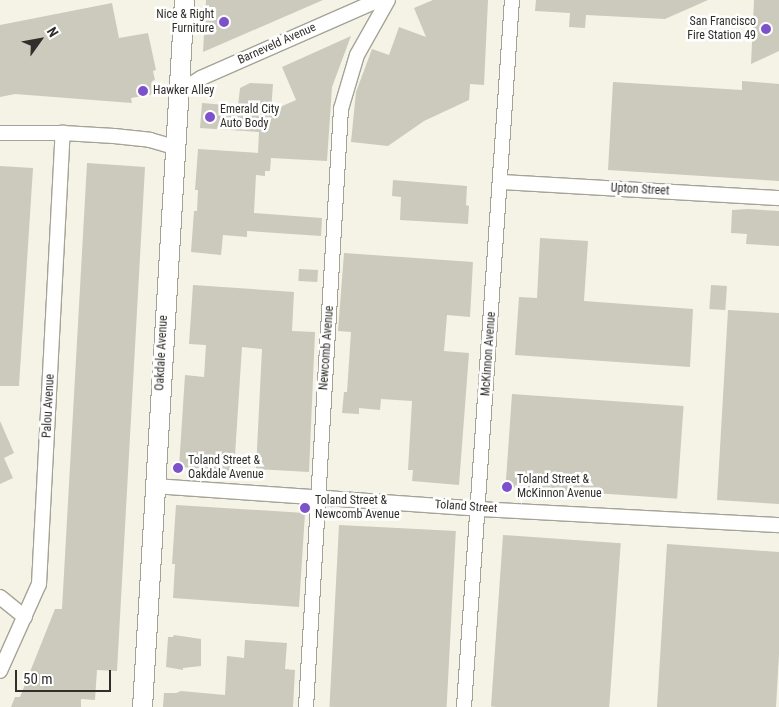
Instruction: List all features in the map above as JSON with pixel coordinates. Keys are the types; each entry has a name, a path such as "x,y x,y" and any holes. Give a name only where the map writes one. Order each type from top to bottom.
{"main road":[{"name":"Oakdale Avenue","path":"142,707 184,0"}],"street":[{"name":"Barneveld Avenue","path":"178,92 201,78 379,0"},
{"name":"Newcomb Avenue","path":"306,707 342,109 357,55 388,0"},
{"name":"McKinnon Avenue","path":"464,707 479,509 512,0"},
{"path":"0,133 62,133 150,140 175,147"},
{"name":"Palou Avenue","path":"0,672 39,584 62,133"},
{"name":"Upton Street","path":"500,182 779,198"},
{"name":"Toland Street","path":"154,486 318,496 479,509 779,525"},
{"path":"0,597 25,617"}],"building":[{"path":"206,0 323,0 203,52"},
{"path":"433,0 488,0 484,85 470,84 469,100 424,121 388,146 351,142 356,92 372,49 389,55 399,27 426,37 414,8"},
{"path":"536,0 708,0 665,19 586,15 585,28 569,27 570,13 535,11"},
{"name":"San Francisco Fire Station 49","path":"754,0 779,0 779,51 751,64"},
{"path":"112,3 119,38 148,33 156,70 153,71 155,80 152,81 155,94 131,98 132,103 15,94 0,97 0,25"},
{"path":"351,36 332,87 327,161 271,158 270,171 265,171 265,176 256,175 254,213 322,218 321,236 247,231 247,237 223,235 221,255 191,252 194,211 197,211 198,190 195,190 198,149 258,153 259,132 200,128 202,103 238,106 240,88 250,83 273,84 271,111 296,100 282,67"},
{"path":"742,81 779,84 779,181 608,170 613,82 742,90"},
{"path":"87,163 145,167 117,671 97,670 95,700 81,699 81,707 11,707 15,697 20,697 55,609 62,609"},
{"path":"0,166 33,168 19,386 0,386"},
{"path":"393,180 467,186 468,224 400,220 401,197 392,196"},
{"path":"732,210 779,211 779,246 746,244 747,234 731,233"},
{"path":"540,238 588,241 584,301 693,309 690,367 515,355 519,297 537,298"},
{"path":"344,253 473,262 470,317 447,315 444,351 469,353 459,485 412,481 413,470 408,470 412,401 381,399 380,410 359,408 359,414 342,413 344,392 347,392 351,332 338,331"},
{"path":"299,269 318,270 317,282 298,281"},
{"path":"193,285 294,292 292,331 315,332 309,472 256,469 262,349 242,347 234,471 179,467 185,375 204,377 206,345 189,344"},
{"path":"711,285 727,286 725,310 709,309"},
{"path":"728,310 779,313 779,504 717,500"},
{"path":"512,394 684,406 677,499 506,487"},
{"path":"0,421 14,453 4,458 13,478 0,484"},
{"path":"176,505 305,513 299,607 173,598 175,564 172,564"},
{"path":"339,525 456,531 447,707 329,707"},
{"path":"503,535 621,543 609,707 491,707"},
{"path":"667,544 779,552 779,654 776,707 657,707"},
{"path":"174,635 201,639 201,666 183,668 183,670 166,667 168,637 173,637"},
{"path":"245,640 287,643 285,669 295,670 293,707 163,707 164,693 181,691 225,695 227,656 244,658"}],"place":[{"name":"Nice & Right Furniture","path":"224,22"},
{"name":"San Francisco Fire Station 49","path":"766,29"},
{"name":"Hawker Alley","path":"143,91"},
{"name":"Emerald City Auto Body","path":"210,117"},
{"name":"Toland Street & Oakdale Avenue","path":"178,468"},
{"name":"Toland Street & McKinnon Avenue","path":"507,487"},
{"name":"Toland Street & Newcomb Avenue","path":"305,508"}]}
